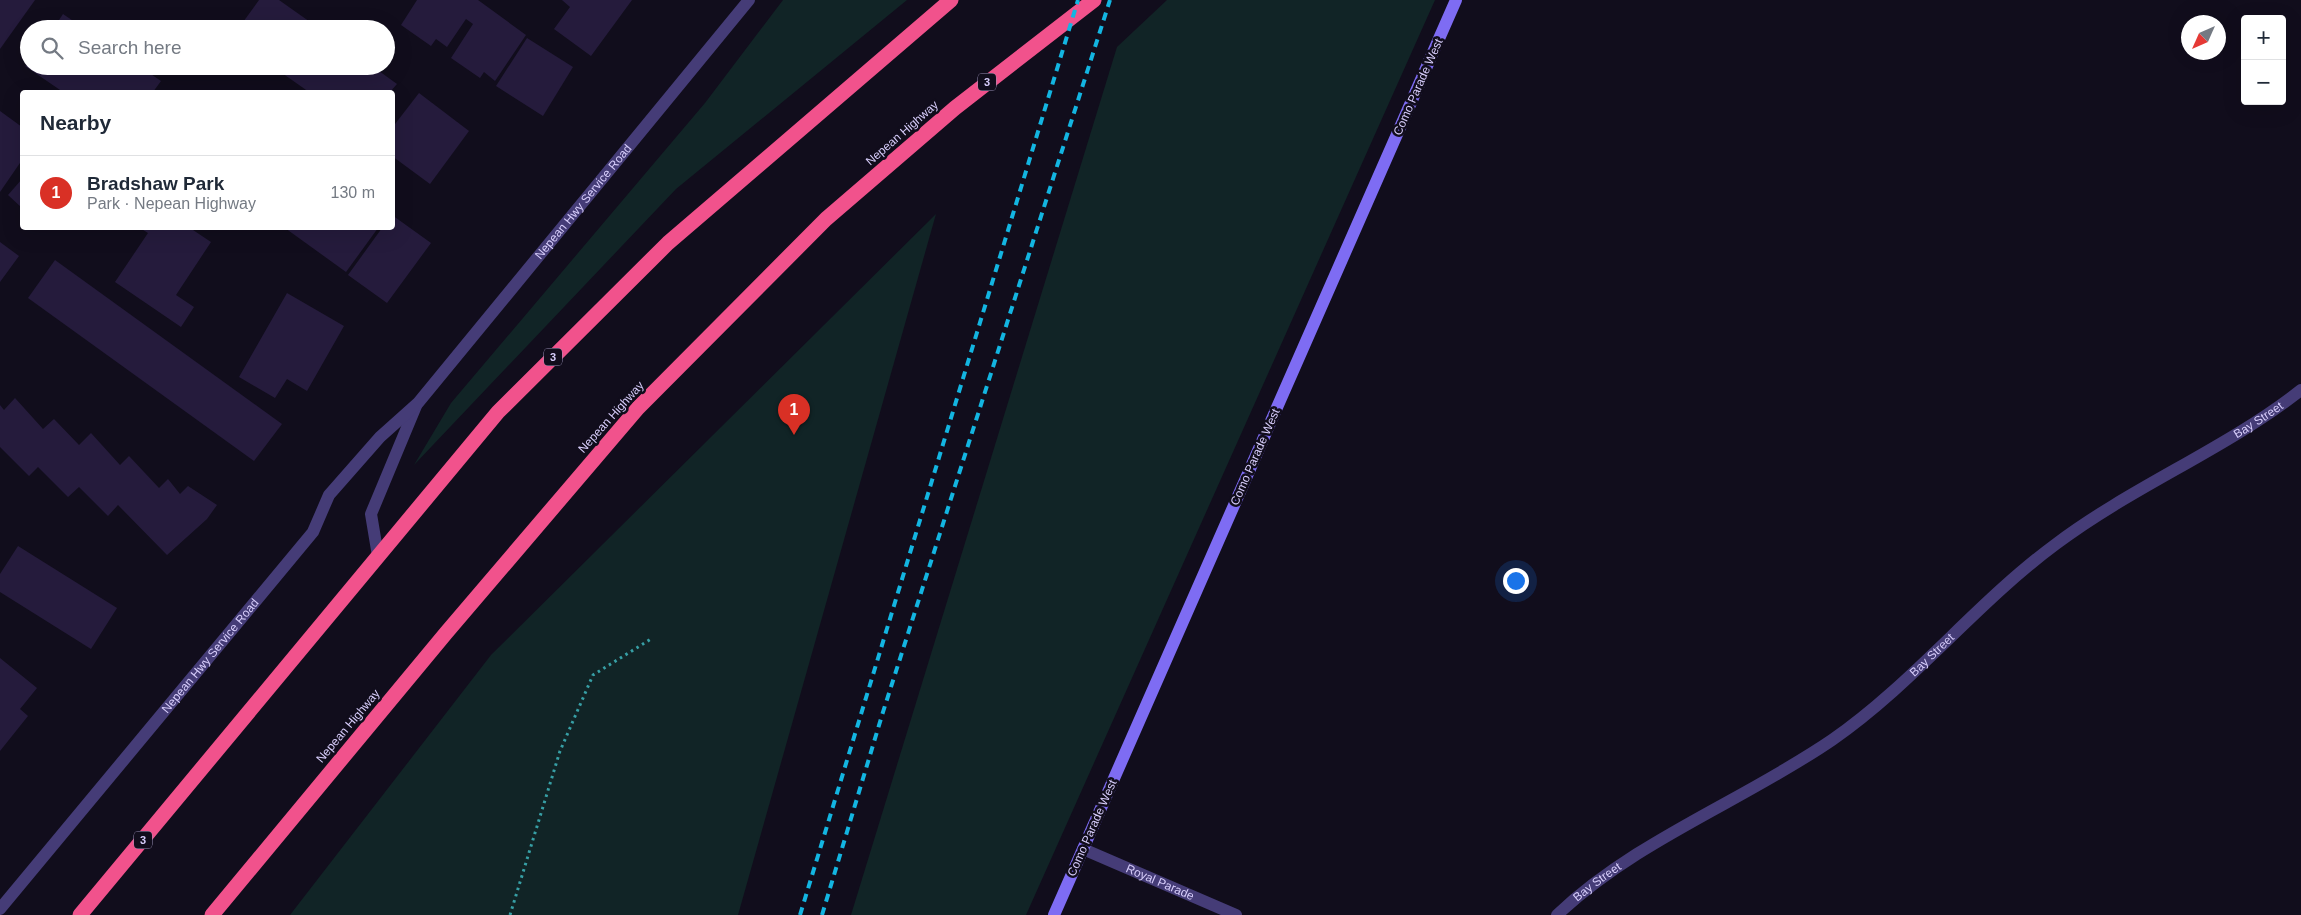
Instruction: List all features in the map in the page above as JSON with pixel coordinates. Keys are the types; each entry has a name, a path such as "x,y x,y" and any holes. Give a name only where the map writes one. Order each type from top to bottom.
{"highway":[{"name":"3","path":"80,915 498,412 668,243 951,0"},
{"name":"Nepean Highway","path":"212,915 446,633 638,408 826,219 955,108 1094,0"}],"street":[{"name":"Nepean Hwy Service Road","path":"0,910 313,532 330,495 380,437 418,403 749,0"},
{"name":"Como Parade West","path":"1054,915 1456,0"},
{"name":"Bay Street","path":"1557,915 1585,891 1648,849 1773,778 1832,740 1899,685 2018,574 2079,527 2268,414 2301,390"},
{"name":"Nepean Hwy Service Road","path":"378,556 371,514 418,403"},
{"name":"Royal Parade","path":"1083,849 1236,915"}],"path":[{"path":"510,915 560,751 593,675 651,639"}],"green space":[{"path":"783,0 907,0 676,189 414,465 451,403 705,103"},
{"path":"1167,0 1435,0 1026,915 851,915 1117,47"},
{"path":"936,214 738,915 290,915 491,655"}],"building":[{"path":"0,0 35,0 20,20 0,49"},
{"path":"259,0 279,0 307,20 245,20"},
{"path":"417,0 478,0 526,35 495,81 484,72 480,78 451,58 473,24 466,19 447,47 436,39 431,46 401,25"},
{"path":"562,0 632,0 591,56 554,29 570,7"},
{"path":"63,14 72,20 59,20"},
{"path":"527,38 573,67 543,116 496,86"},
{"path":"38,75 152,75 161,81 154,90 60,90"},
{"path":"285,75 384,75 397,84 392,90 306,90"},
{"path":"419,93 469,131 430,184 395,158 395,124"},
{"path":"0,111 20,126 20,163 0,192"},
{"path":"20,181 20,206 8,195"},
{"path":"395,217 431,243 387,303 348,275 381,230 395,230"},
{"path":"143,230 193,230 211,242 176,295 194,307 181,327 115,282 148,233"},
{"path":"288,230 377,230 346,272"},
{"path":"0,242 19,256 0,282"},
{"path":"55,260 282,424 254,461 28,298"},
{"path":"287,293 344,326 307,391 287,379 275,398 239,377"},
{"path":"15,398 43,429 54,419 79,445 91,433 120,465 129,456 159,488 168,479 180,494 188,486 217,505 207,519 167,555 118,505 108,516 79,487 68,497 38,467 29,476 0,447 0,405 4,410"},
{"path":"18,546 117,608 91,649 0,592 0,574"},
{"path":"0,658 37,688 20,709 28,716 0,751"}],"railway":[{"path":"800,915 1078,0"},
{"path":"822,915 883,712 1110,0"}],"place":[{"name":"Bradshaw Park","path":"794,435"}]}
